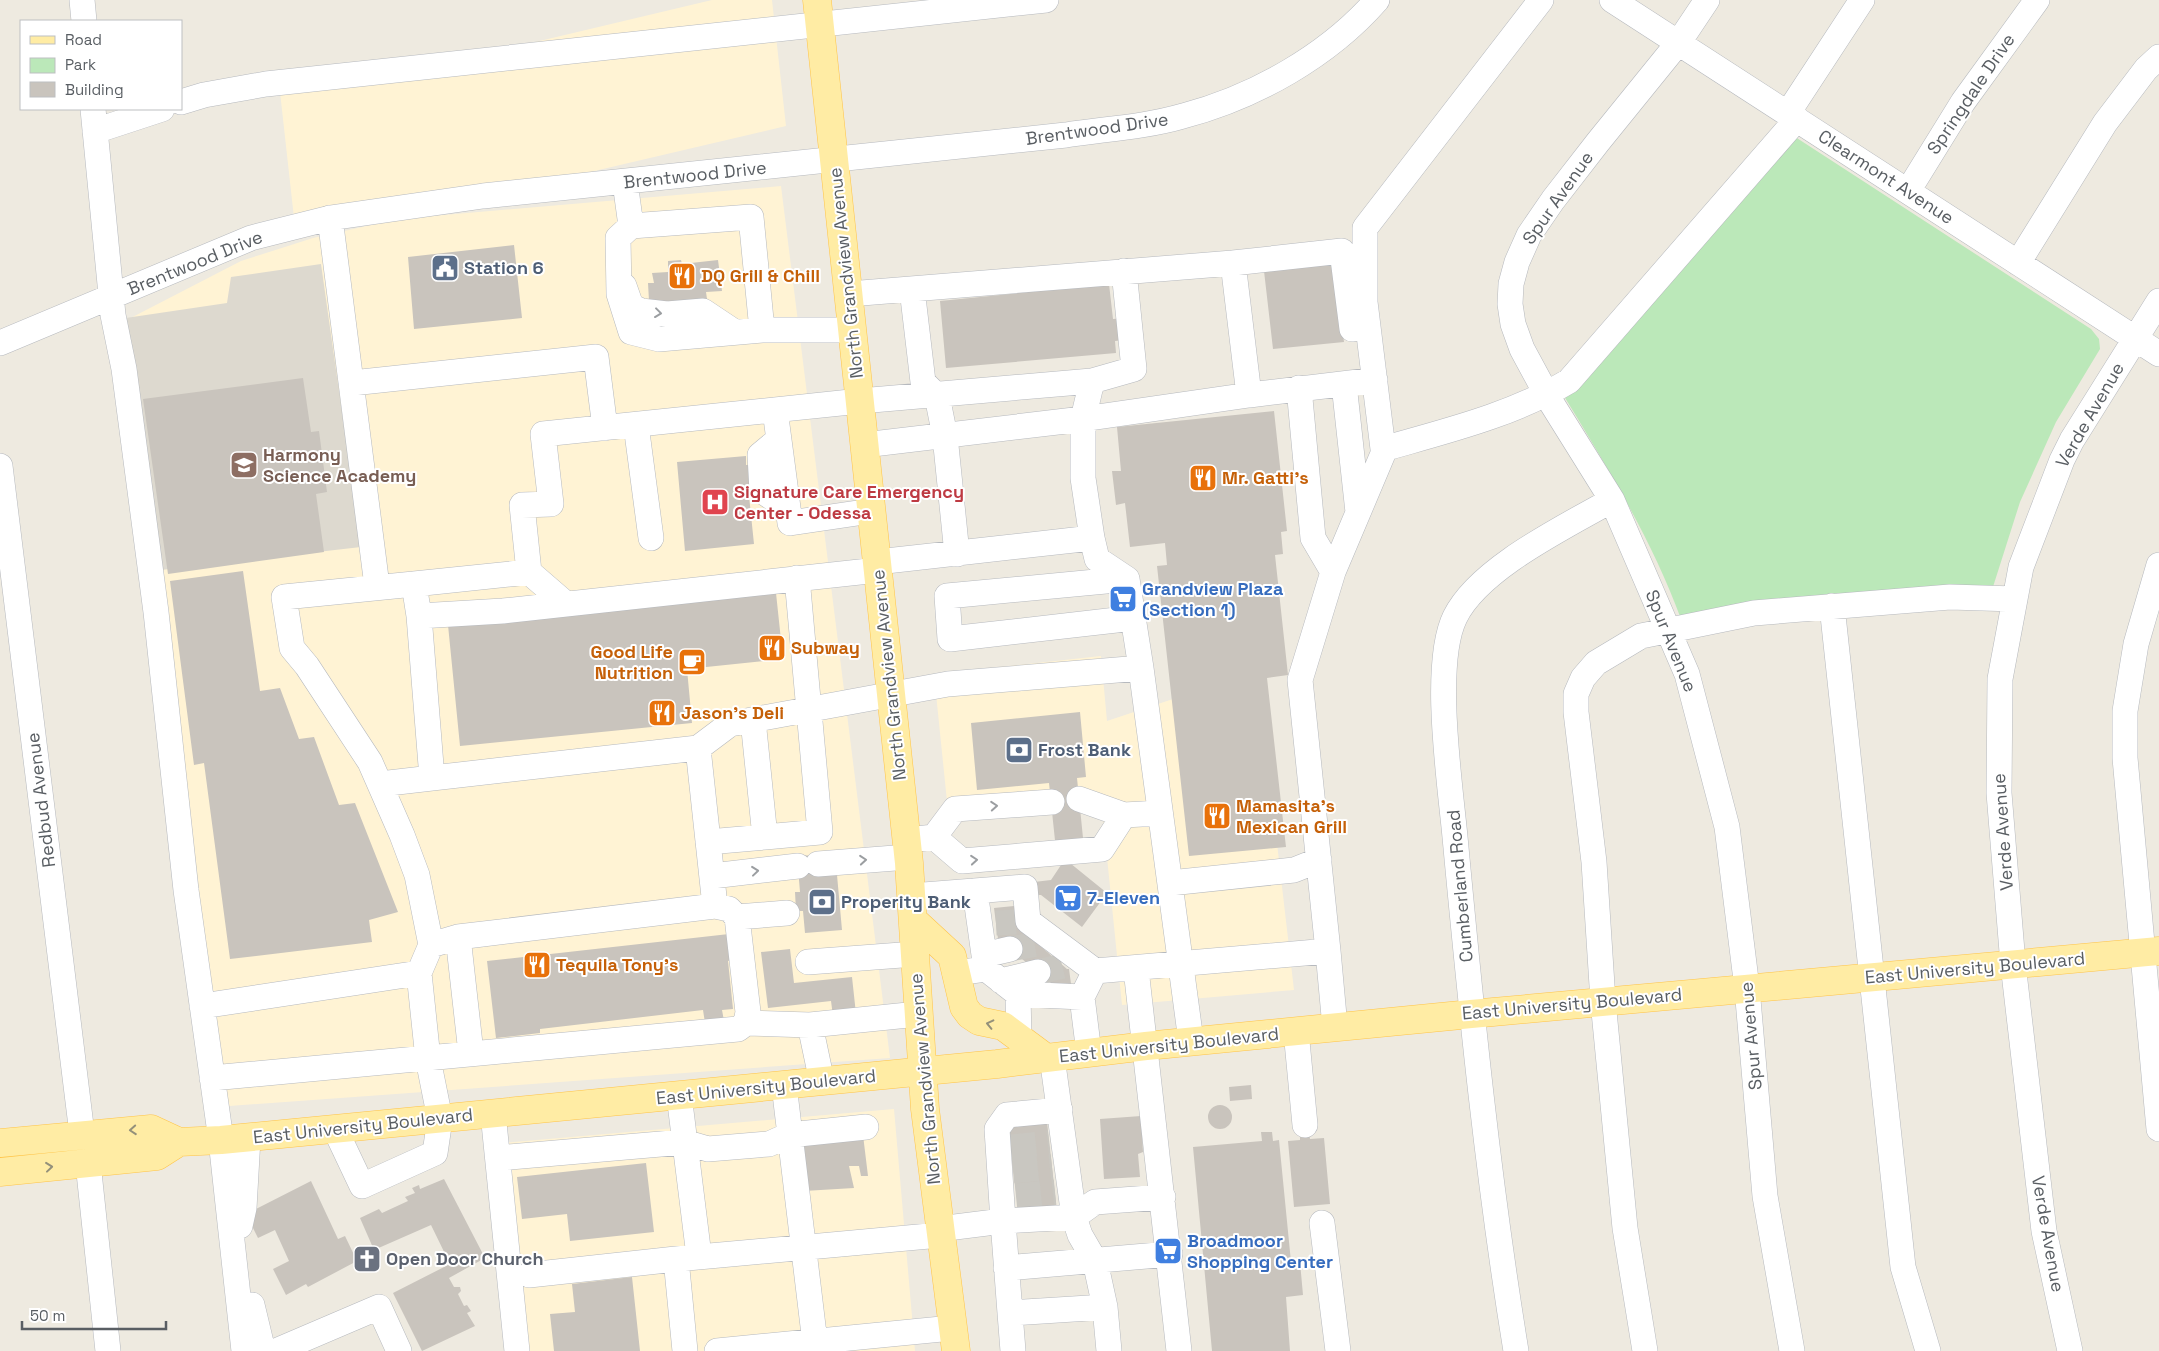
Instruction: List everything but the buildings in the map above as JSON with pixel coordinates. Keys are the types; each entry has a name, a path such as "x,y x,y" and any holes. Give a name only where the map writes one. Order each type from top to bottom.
{"main road":[{"name":"North Grandview Avenue","path":"818,11 908,848 922,1072 939,1232 954,1339"},
{"path":"912,908 952,956 964,1007 970,1015 990,1024 1003,1026 1019,1039 1049,1058"},
{"name":"East University Boulevard","path":"0,1143 151,1129 179,1142 248,1138 922,1072 1191,1041 1603,1001 2152,952"},
{"name":"East University Boulevard","path":"0,1172 157,1156 179,1142"}],"street":[{"path":"82,0 84,20"},
{"path":"182,102 204,95 266,84 818,11 1046,0"},
{"name":"Brentwood Drive","path":"0,343 251,238 330,218 483,196 834,161 1066,135 1148,124 1183,116 1225,103 1266,84 1305,62 1340,36 1377,0"},
{"path":"849,294 1233,263 1342,251 1365,228 1541,0"},
{"name":"Clearmont Avenue","path":"1612,0 2159,354"},
{"name":"Spur Avenue","path":"1707,0 1679,42 1553,200 1529,235 1517,262 1511,284 1510,304 1513,324 1522,348 1547,395 1612,500 1687,674 1727,827 1747,988 1765,1196 1792,1351"},
{"path":"1385,449 1459,427 1547,395 1570,381 1793,116 1862,0"},
{"name":"Springdale Drive","path":"1908,191 1963,102 2007,38 2037,0"},
{"path":"2018,263 2105,124 2146,69 2159,58"},
{"path":"156,110 94,120 111,297 125,378 156,612 186,890 221,1140 244,1351"},
{"path":"625,182 631,226"},
{"path":"762,330 751,217 631,226 618,238 619,294 631,332 659,339 733,331 852,330"},
{"path":"330,218 377,586"},
{"path":"1358,514 1359,382 1365,302 1365,228"},
{"path":"1335,1027 1300,680 1333,572 1385,449 1359,382 1342,251"},
{"path":"1233,263 1248,395"},
{"path":"1119,271 1119,329 1125,372"},
{"path":"566,604 529,572 522,505 551,504 543,434 775,410 1092,381 1125,372 1134,369 1119,271"},
{"path":"912,289 923,382 937,396 946,436 957,554"},
{"name":"Verde Avenue","path":"2070,1351 2044,1231 2013,964 1998,793 2000,679 2021,567 2062,460 2072,440 2159,300"},
{"path":"352,383 596,358 605,428"},
{"path":"1092,381 1083,419 1082,478 1097,560 1127,579 1141,668 1191,1041"},
{"path":"864,445 1083,419 1299,388 1359,382"},
{"path":"1299,388 1313,538 1333,572"},
{"path":"775,410 786,507 790,523 871,511"},
{"path":"636,425 650,538"},
{"name":"Redbud Avenue","path":"0,466 82,1134"},
{"name":"Cumberland Road","path":"1516,1351 1498,1239 1471,1014 1445,710 1444,674 1450,630 1463,604 1486,579 1548,537 1612,500"},
{"path":"419,616 566,604 797,578 957,554 1092,538"},
{"path":"2159,565 2136,644 2124,711 2125,758 2152,952 2159,1129"},
{"path":"335,1129 362,1186 435,1154 440,1119 428,1059 419,973 431,945 417,875 402,835 370,762 307,666 292,648 284,597 377,586 529,572"},
{"path":"708,842 820,832 811,710 797,578"},
{"path":"1127,579 947,596 950,639 1134,618"},
{"path":"414,584 419,616 432,778"},
{"path":"1645,1351 1625,1228 1603,1001 1594,862 1576,712 1576,694 1583,678 1601,659 1642,636 1754,613 1950,597 2015,599"},
{"path":"1832,606 1903,1266 1928,1351"},
{"path":"380,784 698,748 730,724 891,696 948,684 1141,668"},
{"path":"754,720 765,837"},
{"path":"698,748 712,876 726,911 748,1012 746,1023"},
{"path":"1079,799 1124,815 1160,813"},
{"path":"712,876 808,865 908,848 934,837 956,809 1052,802"},
{"path":"934,837 962,861 1102,849 1124,815"},
{"path":"1170,883 1294,870 1319,860"},
{"path":"912,908 975,891 1025,887 1005,923 997,975 1019,1039"},
{"path":"975,891 1005,923 1046,942 1080,966 1136,969 1328,951"},
{"path":"431,945 458,937 726,911 787,913"},
{"path":"458,937 470,1053"},
{"path":"997,975 1010,949"},
{"path":"808,962 914,954"},
{"path":"1080,966 1089,1053"},
{"path":"1136,969 1170,1254 1179,1351"},
{"path":"955,973 997,975 1038,972"},
{"path":"202,1006 419,973"},
{"path":"997,975 1082,997"},
{"path":"212,1078 738,1029 746,1023 810,1025 918,1014"},
{"path":"810,1025 822,1082"},
{"path":"1296,1031 1306,1125"},
{"path":"1049,1058 1060,1110 1057,1142 1063,1191 1080,1235 1095,1261 1105,1306 1109,1351"},
{"path":"784,1085 815,1346"},
{"path":"679,1096 684,1142 687,1257 685,1351"},
{"path":"1013,1351 1006,1268 1006,1160 997,1130 1007,1115 1060,1110"},
{"path":"493,1113 517,1351"},
{"path":"498,1158 684,1142 708,1149 768,1144 790,1135 866,1127"},
{"path":"234,1257 244,1208 248,1138"},
{"path":"88,1163 108,1351"},
{"path":"529,1275 687,1257 802,1248 939,1232 1007,1205 1074,1217 1095,1202 1163,1197"},
{"path":"1322,1222 1338,1351"},
{"path":"1006,1268 1170,1254"},
{"path":"234,1257 241,1261 263,1351"},
{"path":"1010,1313 1105,1306"},
{"path":"276,1351 379,1307 399,1351"},
{"path":"717,1351 954,1339"}],"shaded area":[{"path":"712,0 772,0 786,126 484,197 295,227 279,83 459,60"},
{"path":"781,186 890,1058 216,1107 119,324 241,261 313,238 398,219"},
{"name":"Harmony Science Academy","path":"321,264 361,547 152,571 119,319 227,303 231,277"},
{"path":"1101,656 1107,721 1257,671 1294,990 1122,1005 1102,808 949,821 934,674"},
{"path":"894,1109 915,1351 522,1351 503,1143"}],"green space":[{"path":"1786,131 2091,329 2099,339 2100,349 2056,422 2020,502 1992,590 1681,619 1656,559 1641,529 1559,388"}],"tunnel":[{"path":"996,923 1016,922"},
{"path":"1010,949 1037,944"},
{"path":"1038,972 1063,966"},
{"path":"1011,1147 1049,1143"},
{"path":"1013,1171 1052,1167"},
{"path":"1016,1196 1055,1192"}],"place":[{"name":"Station 6","path":"445,268"},
{"name":"DQ Grill & Chill","path":"682,276"},
{"name":"Harmony Science Academy","path":"244,465"},
{"name":"Mr. Gatti's","path":"1203,478"},
{"name":"Signature Care Emergency Center - Odessa","path":"715,502"},
{"name":"Grandview Plaza (Section 1)","path":"1123,599"},
{"name":"Subway","path":"772,648"},
{"name":"Good Life Nutrition","path":"692,662"},
{"name":"Jason's Deli","path":"662,713"},
{"name":"Frost Bank","path":"1019,750"},
{"name":"Mamasita's Mexican Grill","path":"1217,816"},
{"name":"7-Eleven","path":"1068,898"},
{"name":"Properity Bank","path":"822,902"},
{"name":"Tequila Tony's","path":"537,965"},
{"name":"Broadmoor Shopping Center","path":"1168,1251"},
{"name":"Open Door Church","path":"367,1259"}]}
